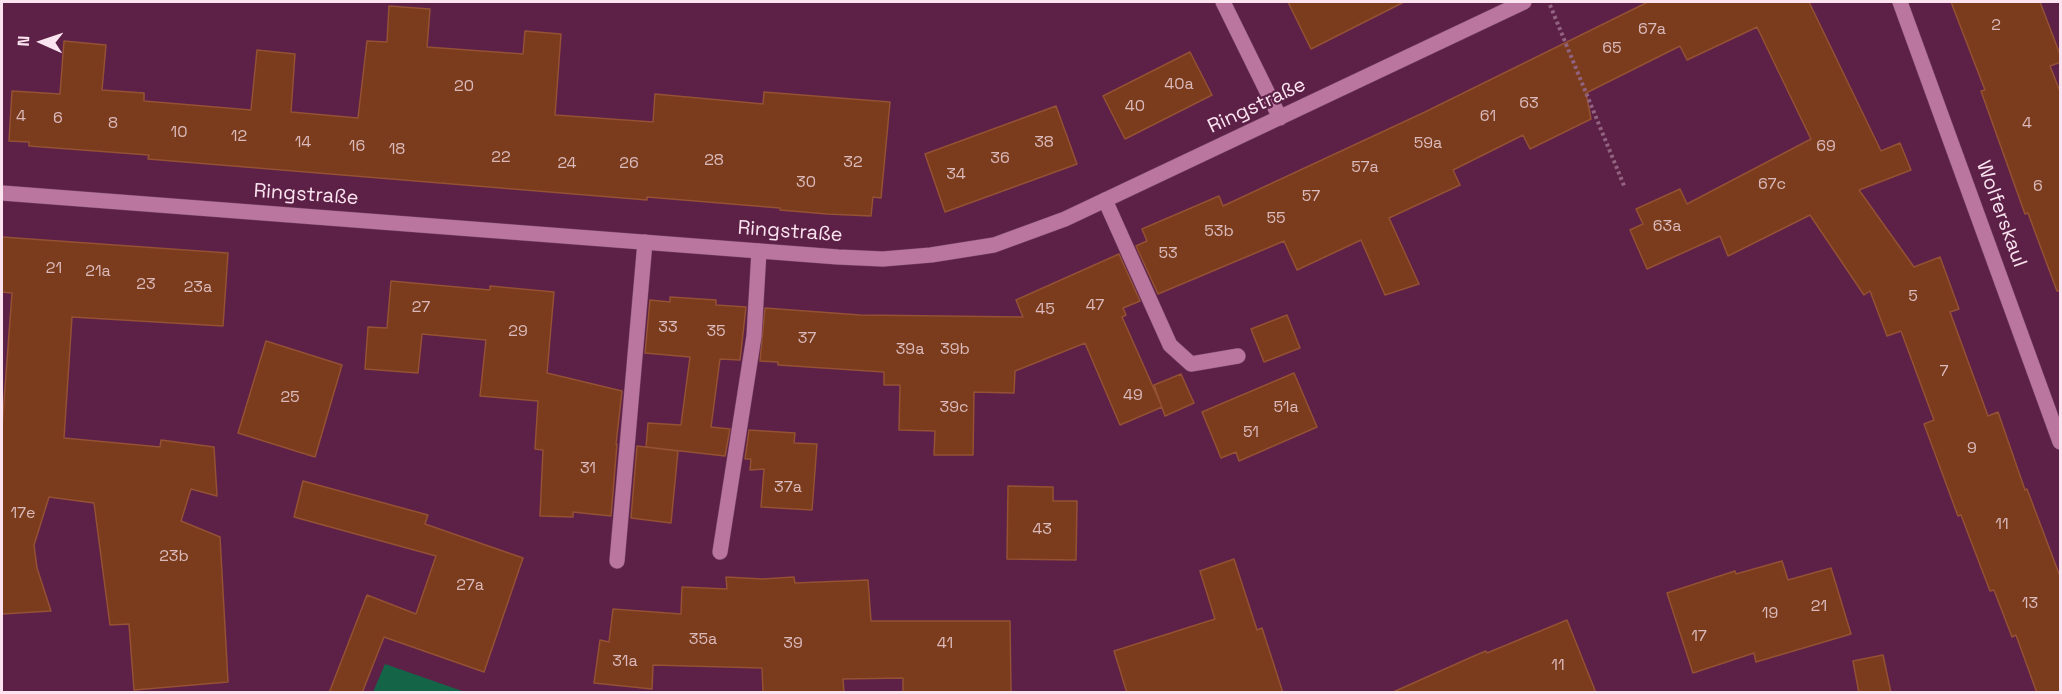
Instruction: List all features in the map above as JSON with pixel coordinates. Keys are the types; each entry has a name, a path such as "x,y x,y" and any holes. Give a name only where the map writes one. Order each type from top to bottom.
{"street":[{"path":"1223,2 1280,118"},
{"name":"Ringstraße","path":"2,193 759,251 883,259 931,255 994,245 1065,219 1524,2"},
{"name":"Wolferskaul","path":"1900,2 2061,442"},
{"path":"1105,201 1170,345 1191,364 1238,356"},
{"path":"616,561 645,242"},
{"path":"720,552 754,336 759,251"}],"path":[{"path":"1549,2 1625,188"}],"green space":[{"path":"385,664 465,692 373,692"}],"building":[{"path":"1288,2 1404,2 1311,49"},
{"path":"1648,2 1809,2 1881,151 1900,143 1911,170 1859,190 1914,267 1940,257 1959,309 1950,312 1988,416 1998,412 2025,490 2027,489 2061,579 2061,693 2037,693 2016,635 2012,637 1994,590 1990,591 1961,515 1958,516 1924,424 1934,420 1901,331 1887,336 1870,291 1864,295 1810,215 1728,256 1720,236 1647,269 1630,230 1643,224 1636,209 1680,189 1687,204 1811,139 1757,27 1687,60 1680,46 1586,93 1591,119 1530,149 1523,135 1453,170 1460,185 1389,218 1419,284 1385,295 1361,240 1297,270 1284,241 1158,294 1136,246 1147,241 1142,229 1219,196 1223,206 1425,112"},
{"path":"1951,2 2040,2 2061,57 2061,62 2050,66 2061,94 2061,290 2057,291 2028,213 2025,214 1981,91 1985,90"},
{"path":"389,6 430,9 427,47 523,54 525,31 561,34 555,115 653,122 655,94 763,104 764,92 890,102 881,198 873,197 871,216 827,214 647,197 647,200 148,159 149,155 29,146 29,142 9,141 12,91 60,94 64,41 106,45 102,90 144,93 144,101 251,110 257,50 295,54 291,112 358,118 367,41 387,42"},
{"path":"1190,52 1212,95 1125,139 1103,96"},
{"path":"1056,106 1077,164 945,212 925,154"},
{"path":"2,237 228,253 223,326 72,317 64,438 160,447 161,440 214,447 217,496 191,489 181,521 220,537 228,682 134,690 129,624 110,625 94,503 49,497 34,545 37,568 51,611 2,614 2,428 12,293 2,292"},
{"path":"1119,254 1140,301 1123,308 1126,315 1122,317 1162,407 1120,425 1085,343 1015,371 1014,393 974,392 973,455 934,455 935,431 899,430 900,385 884,385 884,372 778,365 778,362 760,361 765,308 860,315 1023,317 1016,300"},
{"path":"391,281 490,290 490,286 554,292 547,373 622,391 611,516 573,512 573,517 540,516 543,450 535,449 538,401 480,396 486,340 422,334 418,373 365,369 368,327 387,328"},
{"path":"670,297 716,300 716,305 746,307 740,360 720,359 711,427 730,429 725,456 646,447 648,423 681,425 690,357 645,353 650,300 670,302"},
{"path":"1287,315 1300,348 1264,362 1251,329"},
{"path":"266,341 342,365 315,457 238,433"},
{"path":"1294,373 1317,427 1239,461 1236,452 1221,458 1202,412"},
{"path":"1181,374 1194,403 1165,416 1154,385"},
{"path":"749,430 795,433 794,443 817,444 812,510 761,507 764,469 750,470 751,459 745,459"},
{"path":"637,446 678,451 671,523 631,518"},
{"path":"303,481 428,515 425,524 523,558 484,672 384,637 362,693 329,693 367,595 416,614 436,556 294,517"},
{"path":"1008,486 1053,487 1053,501 1077,501 1076,560 1007,559"},
{"path":"1234,559 1257,630 1262,628 1283,693 1127,693 1114,651 1215,619 1200,571"},
{"path":"1782,561 1788,580 1831,568 1851,634 1756,662 1754,653 1693,673 1667,593 1735,571 1736,574"},
{"path":"726,577 763,579 794,577 795,583 868,580 871,621 1010,621 1011,693 903,693 903,678 843,679 844,693 763,693 762,668 653,665 652,689 594,683 600,640 609,642 613,609 681,614 682,587 727,589"},
{"path":"1567,620 1596,693 1391,693 1486,651 1487,653"},
{"path":"1883,655 1891,693 1859,693 1853,661"}]}
